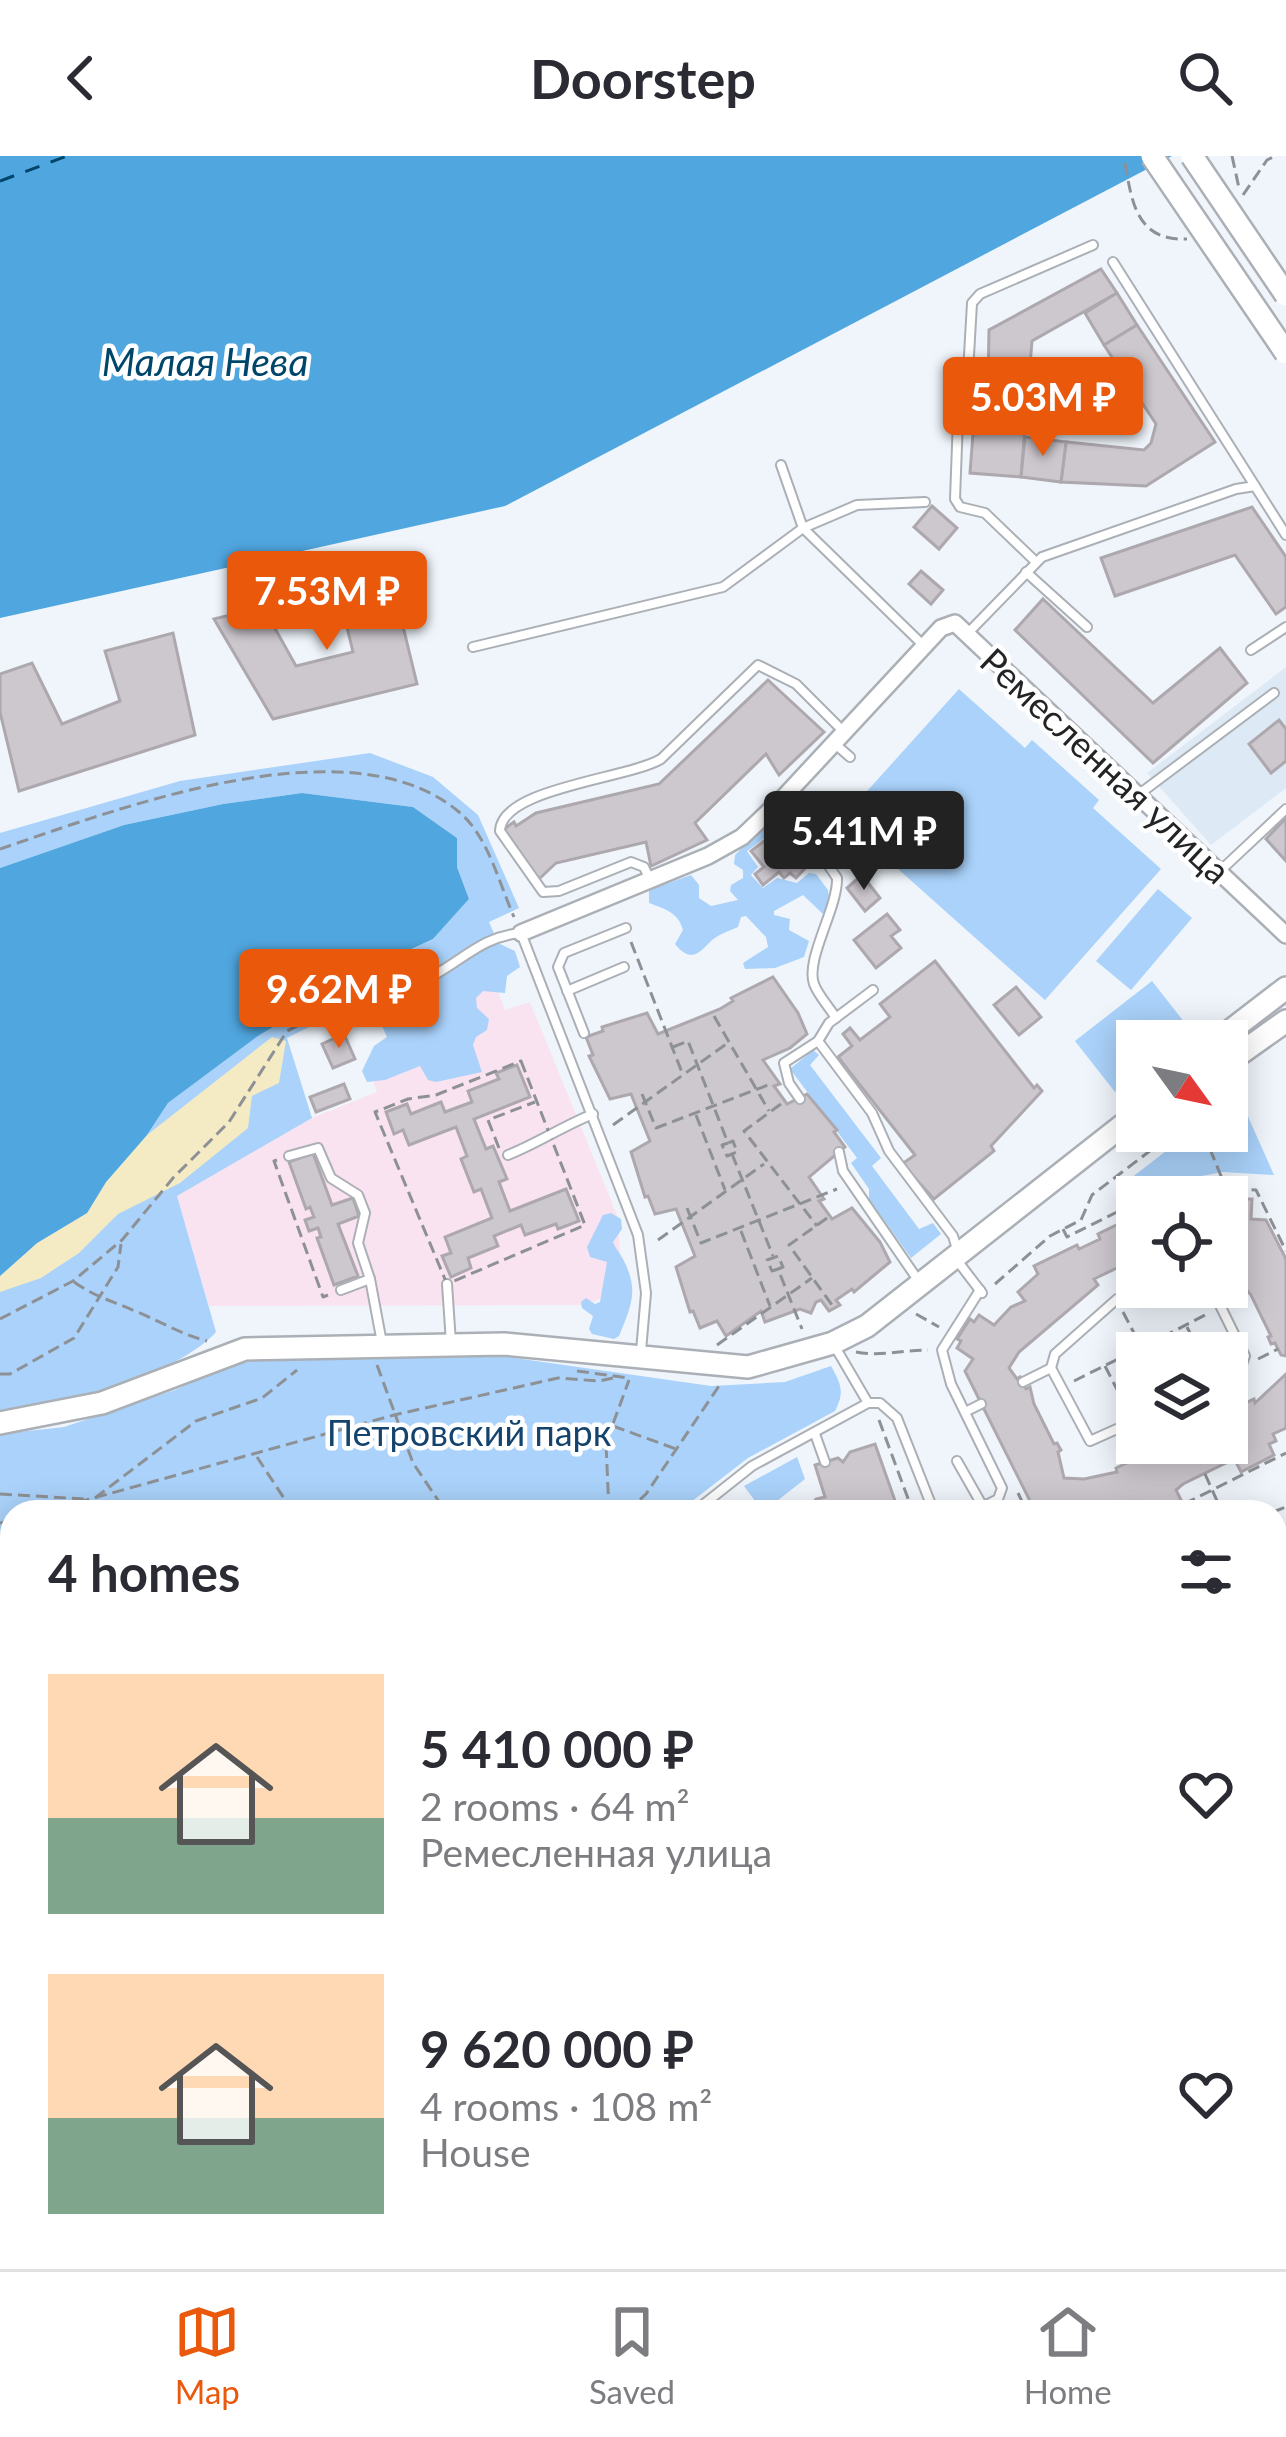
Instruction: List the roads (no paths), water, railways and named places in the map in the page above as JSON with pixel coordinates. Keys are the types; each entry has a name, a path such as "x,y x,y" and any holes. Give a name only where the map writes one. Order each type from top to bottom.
{"street":[{"path":"1152,156 1286,353"},
{"path":"1192,156 1286,295"},
{"name":"Ремесленная улица","path":"924,646 941,628 956,623 1286,935"},
{"path":"521,933 725,848 783,798 924,646"},
{"path":"1244,1020 1286,988"},
{"path":"1248,1048 1286,1022"},
{"path":"0,1423 101,1403 245,1349 378,1352 451,1344 519,1345 633,1369 748,1367 841,1347 1116,1134"}],"lane":[{"path":"1036,562 985,513 960,507 955,499 958,419 966,408 972,303 980,294 1093,245"},
{"path":"1113,262 1286,535"},
{"path":"781,465 803,528 924,646"},
{"path":"967,634 1036,562 1255,486"},
{"path":"473,647 723,587 803,528 857,505 925,502"},
{"path":"1025,572 1087,627"},
{"path":"1251,650 1286,627"},
{"path":"650,880 644,867 631,862 550,892 537,887 500,831 503,816 533,796 642,770 661,759 752,668 765,665 796,684 850,757"},
{"path":"1138,795 1274,693"},
{"path":"783,798 837,878 838,892 812,969 813,983 836,1018"},
{"path":"1220,871 1286,809"},
{"path":"550,892 560,917"},
{"path":"584,1033 558,968 564,953 626,928"},
{"path":"351,1018 438,974 477,945 521,933 641,1250 646,1311 633,1369"},
{"path":"550,1008 624,968"},
{"path":"800,1099 784,1063 818,1041 836,1018 873,990"},
{"path":"818,1041 872,1112 889,1151 952,1236 958,1258 981,1292 942,1350 951,1384 1002,1488 997,1500"},
{"path":"508,1155 593,1114"},
{"path":"289,1156 317,1148 338,1185 358,1195 364,1213 358,1243 370,1280 378,1352"},
{"path":"839,1152 843,1171 922,1286"},
{"path":"341,1290 370,1280"},
{"path":"447,1284 451,1344"},
{"path":"1116,1300 1055,1354 1051,1368 1090,1441 1116,1429"},
{"path":"841,1347 868,1403"},
{"path":"1023,1382 1051,1368"},
{"path":"709,1500 752,1466 868,1403 880,1403 897,1418 929,1500"},
{"path":"965,1412 981,1404"},
{"path":"815,1434 825,1462"},
{"path":"957,1461 980,1500"}],"water":[{"name":"Малая Нева","path":"0,156 1172,156 505,506 0,618"},
{"path":"302,793 413,807 457,838 457,867 469,899 433,939 379,964 258,1036 168,1103 87,1213 37,1243 0,1276 0,868 124,825"}],"park label":[{"name":"Петровский парк","path":"469,1432"}]}
